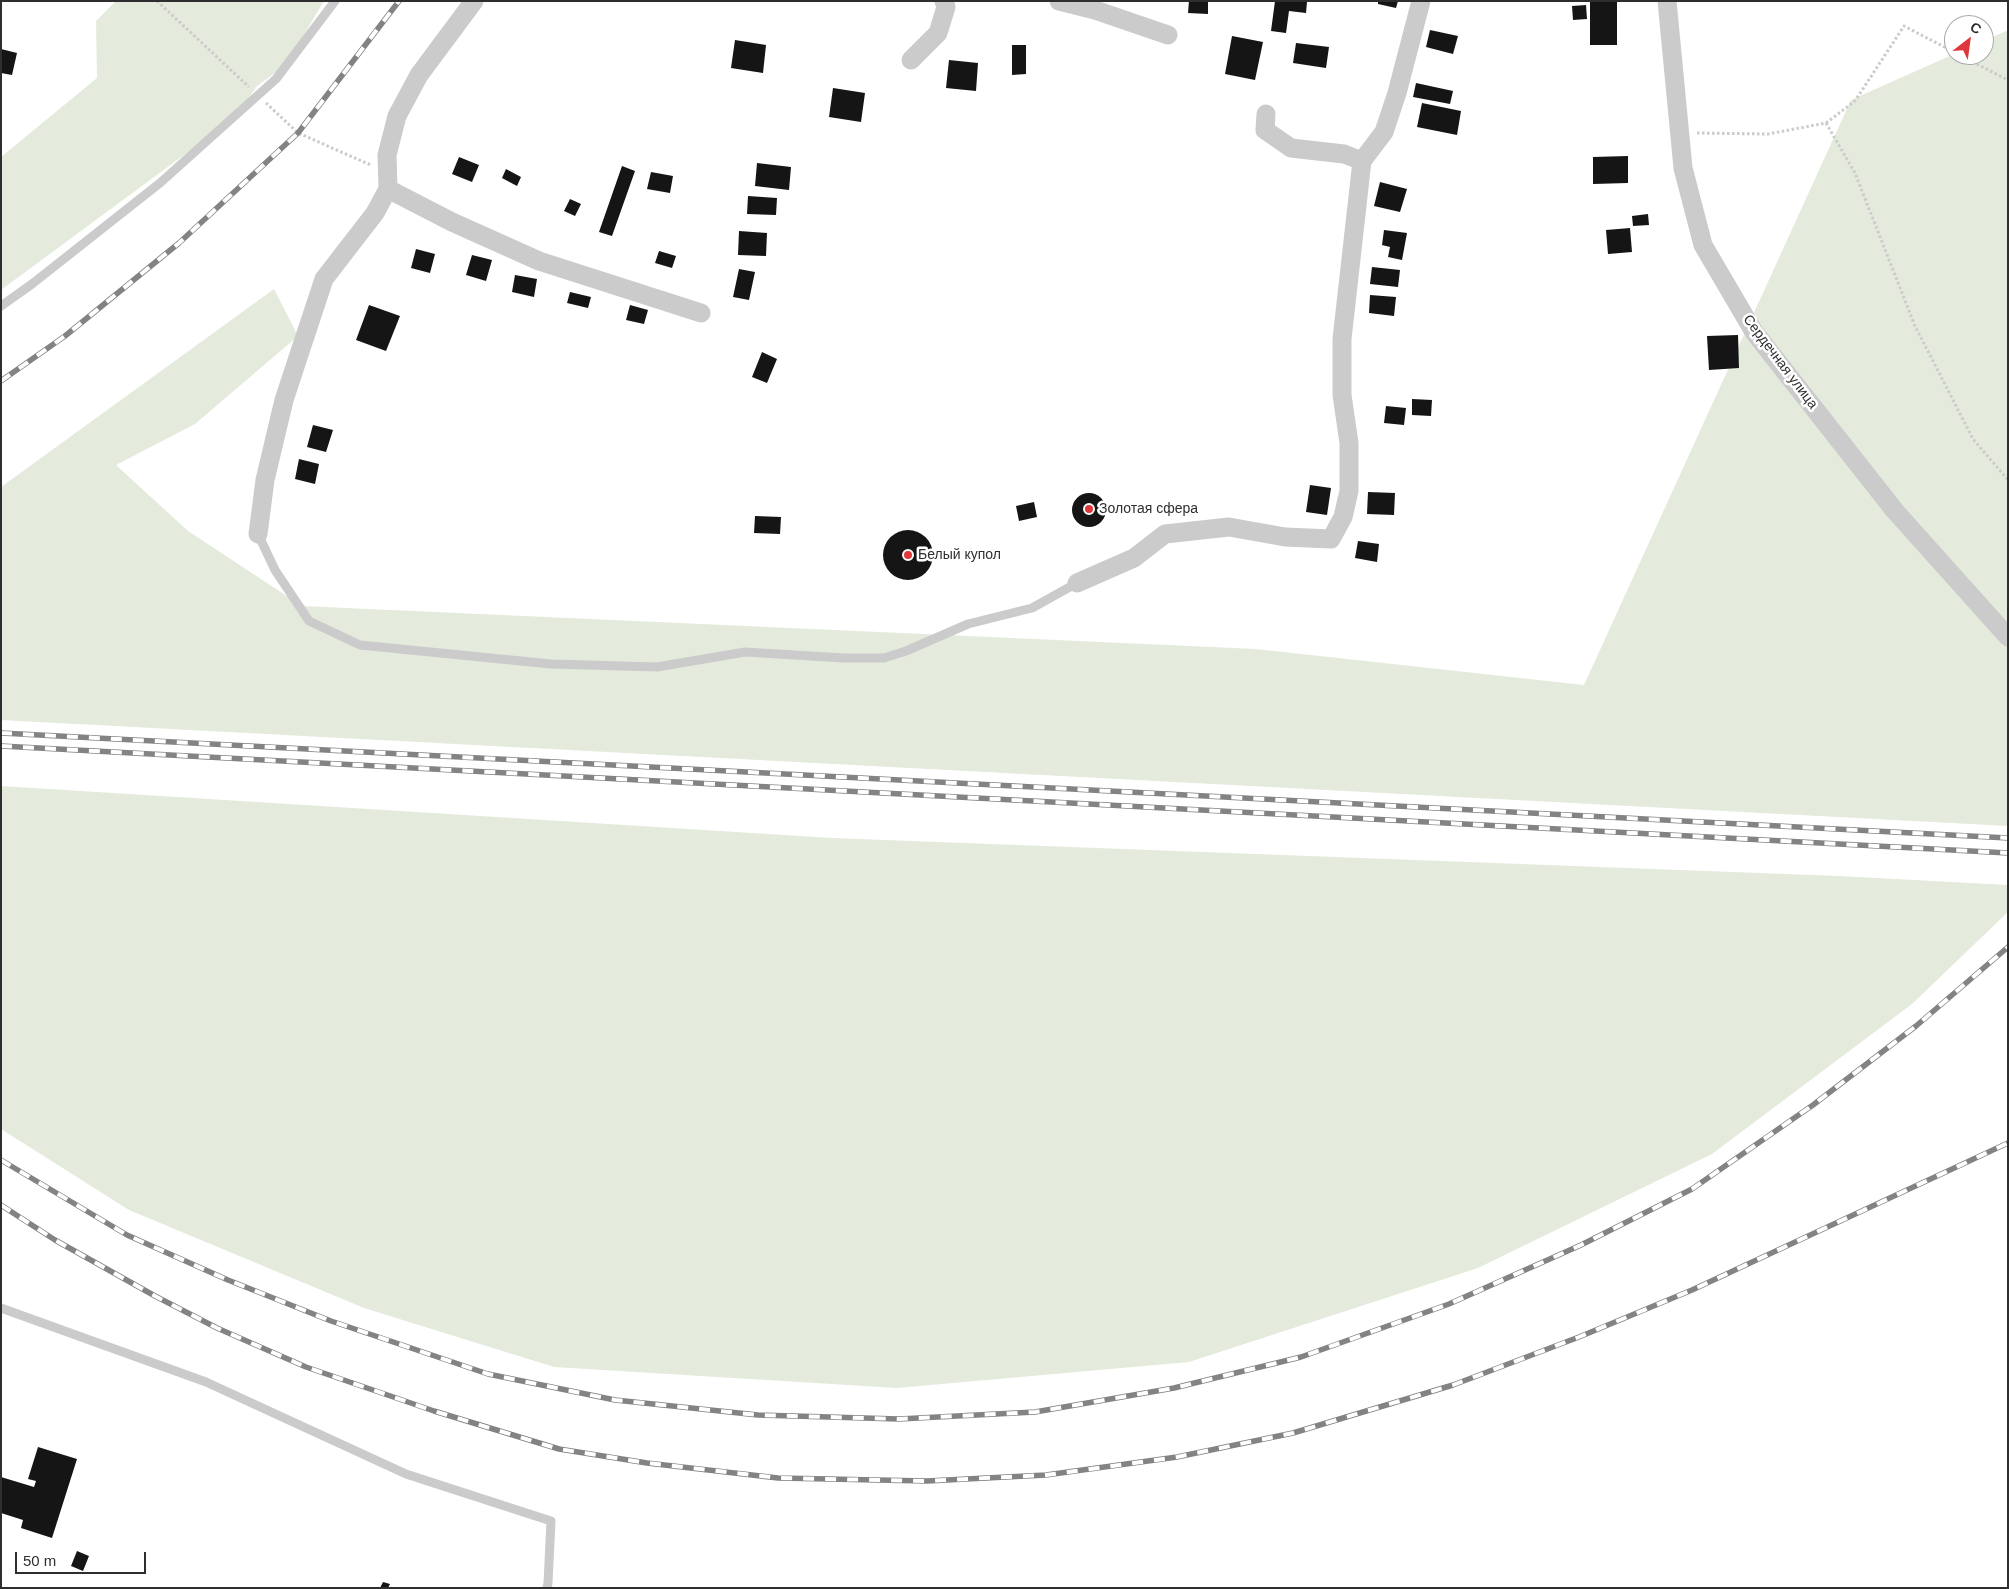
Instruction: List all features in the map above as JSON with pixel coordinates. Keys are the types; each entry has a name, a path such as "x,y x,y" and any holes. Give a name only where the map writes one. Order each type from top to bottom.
{"street":[{"path":"258,534 265,480 284,400 324,279 375,214 388,189 387,155 397,116 419,75 474,1"},
{"path":"911,60 938,33 946,7 944,1"},
{"path":"1059,1 1095,10 1168,35"},
{"path":"1077,583 1134,558 1165,534 1229,527 1284,537 1332,539 1342,517 1349,490 1349,443 1342,395 1342,339 1362,161 1384,132 1397,93 1421,1"},
{"name":"Сердечная улица","path":"1667,1 1683,168 1703,244 1754,332 1895,511 2008,637"},
{"path":"1266,114 1266,130 1291,148 1344,154 1362,161"},
{"path":"388,189 452,222 539,261 701,313"}],"lane":[{"path":"1,306 32,284 160,183 270,84 335,1"},
{"path":"258,534 275,570 310,621 360,645 552,664 656,668 745,652 844,658 884,658 906,651 968,624 1032,608 1077,583"},
{"path":"1,1308 206,1382 406,1474 551,1521 547,1588"}],"path":[{"path":"1681,133 1768,134 1826,123 1855,101 1904,26 1944,47"},
{"path":"1979,65 2008,80"},
{"path":"1826,123 1855,173 1914,326 1973,439 2008,480"}],"green space":[{"path":"116,1 324,1 286,65 257,86 240,111 192,149 1,290 1,157 97,78 96,21"},
{"path":"2008,30 2008,826 1,720 1,487 274,289 298,336 195,424 116,465 188,531 302,606 1256,649 1584,685 1851,100 1944,58 1944,65 1994,65 1994,36"},
{"path":"1,786 832,838 1839,876 2008,885 2008,912 1912,1004 1712,1154 1478,1268 1189,1362 897,1388 554,1367 364,1308 129,1210 1,1129"}],"building":[{"path":"1189,1 1208,1 1208,14 1188,13"},
{"path":"1275,1 1307,2 1306,13 1289,11 1286,33 1271,31"},
{"path":"1378,1 1398,1 1396,8 1378,4"},
{"path":"1590,2 1617,2 1617,45 1590,45"},
{"path":"1586,5 1587,19 1573,20 1572,6"},
{"path":"1430,30 1458,36 1453,54 1426,47"},
{"path":"1232,36 1263,42 1255,80 1225,74"},
{"path":"735,40 766,45 763,73 731,68"},
{"path":"1296,43 1329,47 1326,68 1293,63"},
{"path":"1012,45 1026,45 1026,74 1012,75"},
{"path":"1,49 17,53 12,75 1,73"},
{"path":"949,60 978,63 976,91 946,88"},
{"path":"1416,83 1453,91 1450,104 1413,97"},
{"path":"833,88 865,93 861,122 829,117"},
{"path":"1422,103 1461,111 1457,135 1417,127"},
{"path":"1628,156 1628,183 1593,184 1593,157"},
{"path":"459,157 479,165 472,182 452,174"},
{"path":"757,163 791,167 789,190 755,186"},
{"path":"622,166 635,171 612,236 599,232"},
{"path":"506,169 521,177 517,186 502,178"},
{"path":"651,172 673,176 670,193 647,189"},
{"path":"1380,182 1407,189 1400,212 1374,206"},
{"path":"748,196 777,198 776,215 747,214"},
{"path":"570,199 581,204 575,216 564,211"},
{"path":"1648,214 1649,225 1633,226 1632,216"},
{"path":"1630,228 1632,252 1608,254 1606,230"},
{"path":"1384,230 1407,233 1402,260 1388,257 1390,247 1382,245"},
{"path":"739,231 767,233 766,256 738,255"},
{"path":"416,249 435,254 430,273 411,268"},
{"path":"659,251 676,256 672,268 655,263"},
{"path":"472,255 492,260 486,281 466,275"},
{"path":"1372,267 1400,270 1398,287 1370,284"},
{"path":"739,269 755,272 749,300 733,297"},
{"path":"515,275 537,279 534,297 512,292"},
{"path":"570,292 591,297 588,308 567,303"},
{"path":"1370,295 1396,297 1394,316 1369,313"},
{"path":"369,305 400,316 386,351 356,340"},
{"path":"630,305 648,310 644,324 626,320"},
{"path":"1738,335 1739,368 1709,370 1707,336"},
{"path":"762,352 777,359 767,383 752,377"},
{"path":"1412,399 1432,400 1431,416 1412,415"},
{"path":"1386,406 1406,408 1404,425 1384,423"},
{"path":"313,425 333,430 326,452 307,447"},
{"path":"299,459 319,464 315,484 295,479"},
{"path":"1310,485 1331,488 1327,515 1306,512"},
{"path":"1368,492 1395,493 1394,515 1367,514"},
{"name":"Золотая сфера","path":"1089,493 1101,498 1106,510 1101,522 1089,527 1077,522 1072,510 1077,498"},
{"path":"1034,502 1037,517 1019,521 1016,506"},
{"path":"755,516 781,517 780,534 754,533"},
{"name":"Белый купол","path":"908,530 918,532 926,537 931,545 933,555 931,565 926,573 918,578 908,580 898,578 890,573 885,565 883,555 885,545 890,537 898,532"},
{"path":"1358,541 1379,544 1377,562 1355,558"},
{"path":"38,1447 77,1459 52,1538 21,1528 23,1520 1,1513 1,1477 34,1487 36,1481 28,1479"},
{"path":"77,1551 89,1556 83,1571 71,1566"},
{"path":"383,1582 390,1584 388,1588 380,1588"}],"railway":[{"path":"1,381 65,336 179,243 298,133 399,1"},
{"path":"1,733 2008,838"},
{"path":"1,746 2008,853"},
{"path":"1,1160 127,1235 228,1280 331,1321 488,1374 615,1400 758,1415 899,1419 1035,1412 1174,1388 1301,1357 1449,1304 1581,1245 1692,1189 1813,1105 1916,1026 2008,947"},
{"path":"1,1205 55,1240 155,1296 217,1328 306,1367 434,1411 559,1449 647,1463 778,1478 927,1481 1046,1475 1177,1457 1293,1433 1453,1385 1579,1337 1692,1290 2008,1143"}],"place":[{"name":"Золотая сфера","path":"1089,509"},
{"name":"Белый купол","path":"908,555"}]}
